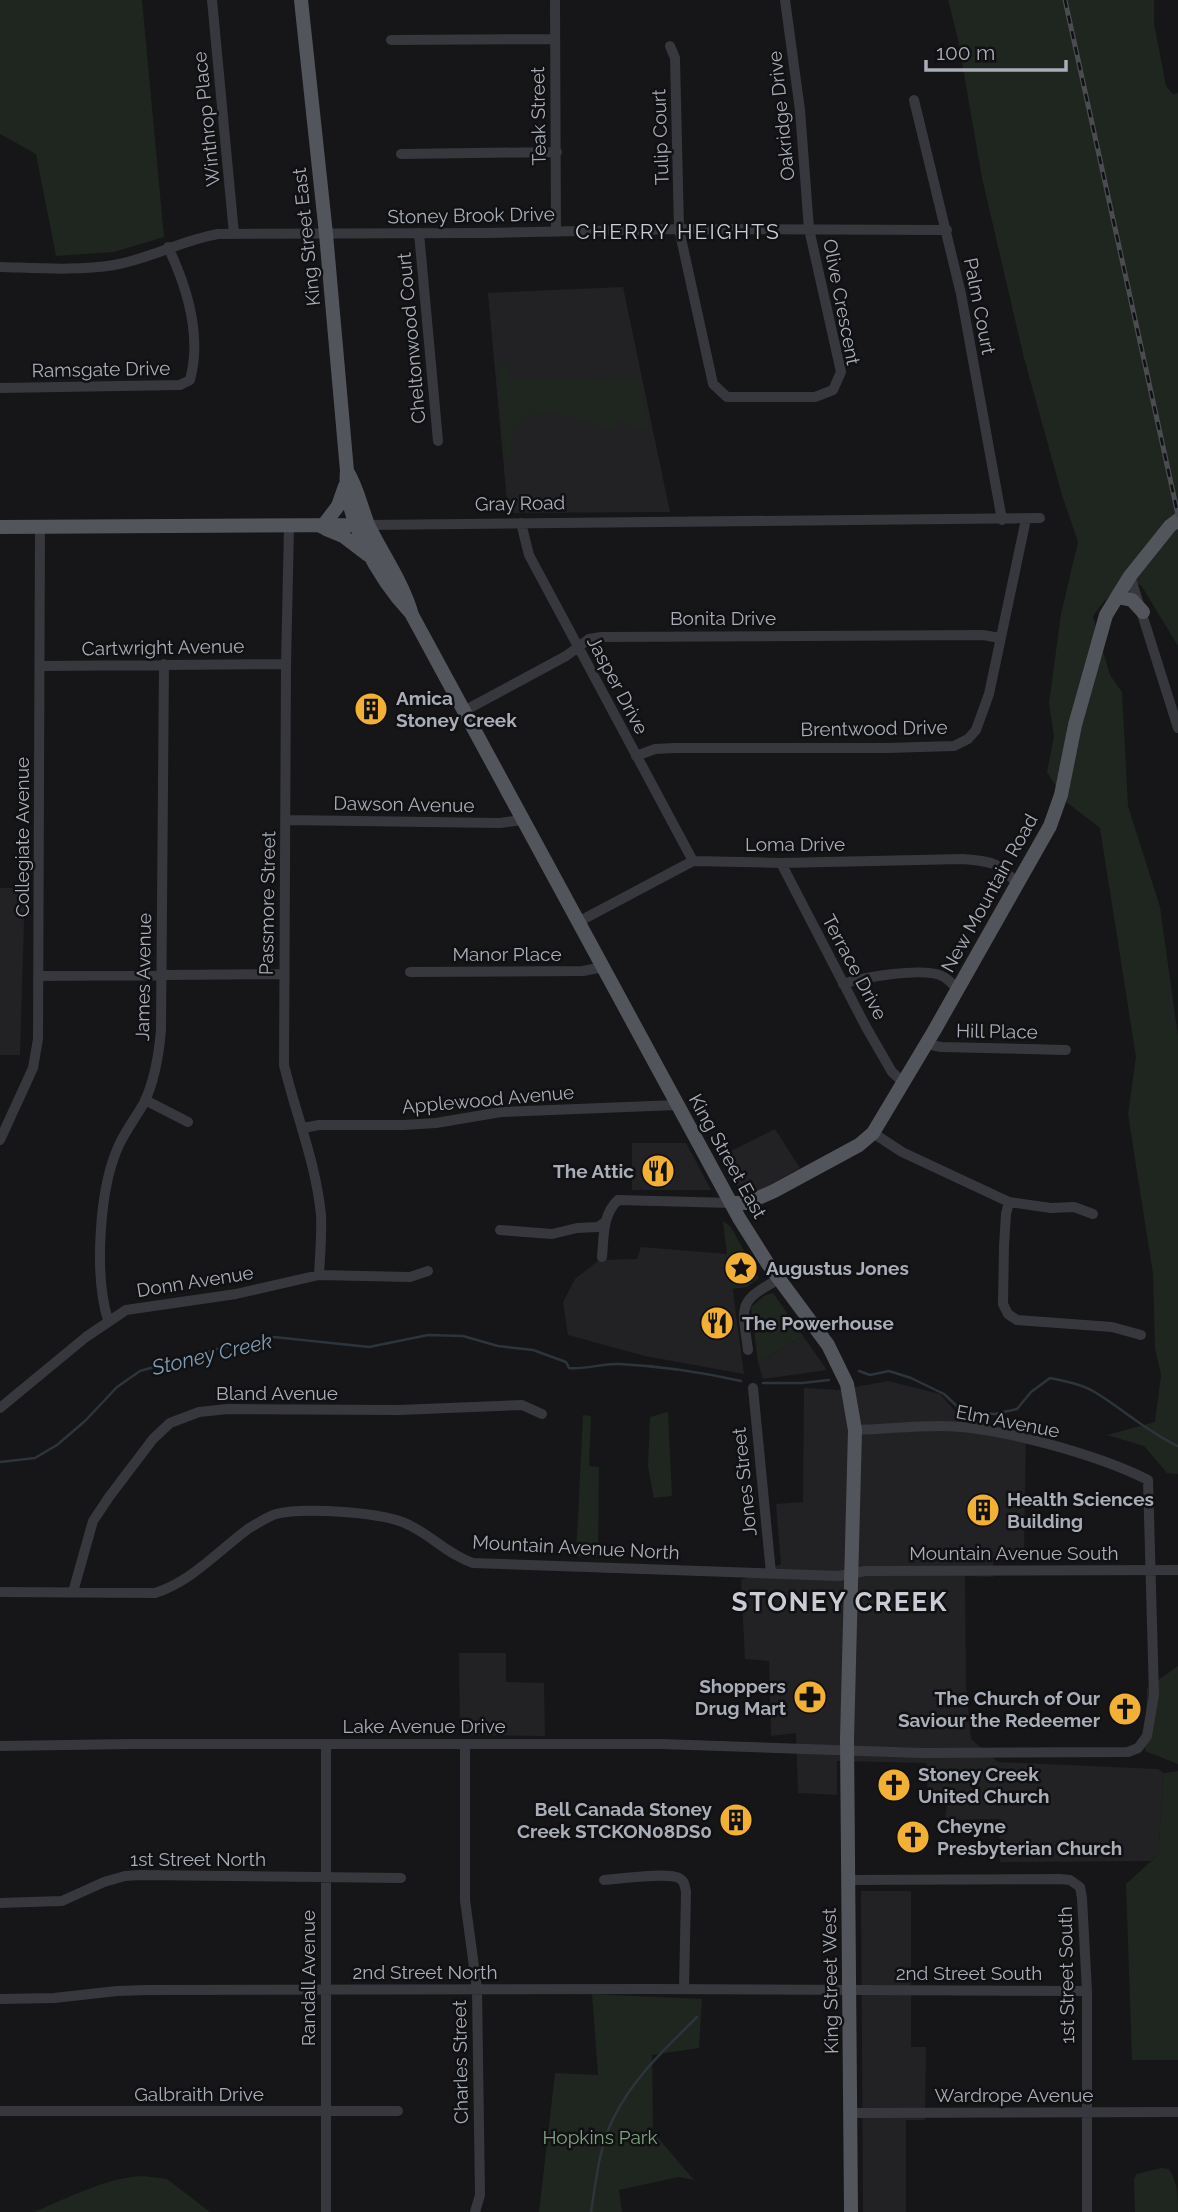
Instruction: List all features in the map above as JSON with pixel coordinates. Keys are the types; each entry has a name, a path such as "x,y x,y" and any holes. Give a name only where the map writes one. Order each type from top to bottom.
{"main road":[{"name":"King Street East","path":"301,0 326,234 347,471 345,486 377,565 396,598 412,615"},
{"name":"King Street East","path":"347,471 355,485 362,525 406,593 412,615 677,1105 768,1264 828,1345 846,1384 855,1430 848,1750"},
{"path":"345,486 338,506 322,527 343,536 377,565"},
{"name":"New Mountain Road","path":"731,1202 747,1203 774,1191 859,1145 873,1133 927,1044 1050,826 1061,795 1075,725 1107,615 1130,576 1170,526 1178,520"},
{"name":"Gray Road","path":"0,527 362,525"},
{"path":"1117,597 1132,600 1143,612"},
{"name":"King Street West","path":"848,1750 851,2212"}],"street":[{"name":"Winthrop Place","path":"212,0 234,234"},
{"name":"Teak Street","path":"555,0 556,231"},
{"name":"Oakridge Drive","path":"785,0 800,110 809,229"},
{"path":"391,40 554,39"},
{"name":"Tulip Court","path":"670,46 675,58 679,229"},
{"name":"Palm Court","path":"914,100 947,230 1002,520"},
{"path":"401,154 557,152"},
{"name":"Stoney Brook Drive","path":"0,267 113,266 194,238 218,234 679,229 947,230"},
{"name":"Olive Crescent","path":"679,229 713,384 727,397 815,397 833,390 841,372 809,229"},
{"name":"Cheltonwood Court","path":"419,233 438,441"},
{"name":"Ramsgate Drive","path":"0,388 180,386 190,380 193,352 187,293 168,247"},
{"name":"Gray Road","path":"362,525 1040,518"},
{"name":"Brentwood Drive","path":"636,756 655,749 674,748 954,746 968,739 976,730 989,694 1026,519"},
{"name":"Jasper Drive","path":"521,523 529,555 693,861"},
{"name":"Collegiate Avenue","path":"0,1140 3,1126 33,1068 36,1055 40,526"},
{"name":"Passmore Street","path":"289,527 284,1065 315,1178 321,1218 319,1275"},
{"path":"1130,576 1178,728"},
{"name":"Bonita Drive","path":"464,711 578,648 589,639 618,635 983,635 1000,638"},
{"name":"James Avenue","path":"108,1320 102,1300 101,1263 102,1219 108,1178 119,1146 145,1100 159,1057 162,1030 164,664"},
{"name":"Cartwright Avenue","path":"41,666 286,664"},
{"name":"Dawson Avenue","path":"286,820 500,823 522,820"},
{"name":"Loma Drive","path":"578,922 693,861 781,863 962,859 1001,866 1018,886"},
{"name":"Terrace Drive","path":"781,863 892,1072 904,1083"},
{"name":"Manor Place","path":"410,972 583,971 603,967"},
{"path":"844,984 863,977 927,973 940,975 958,990"},
{"path":"38,976 284,974"},
{"name":"Hill Place","path":"927,1044 941,1047 1066,1050"},
{"path":"145,1100 188,1122"},
{"name":"Applewood Avenue","path":"303,1128 319,1125 436,1123 501,1112 677,1105"},
{"path":"873,1133 902,1152 1009,1202 1051,1208 1074,1207 1093,1214"},
{"path":"602,1257 605,1222 612,1205 618,1200 731,1202"},
{"path":"1009,1202 1004,1246 1003,1304 1008,1314 1017,1320 1099,1326 1141,1335"},
{"path":"500,1230 552,1234 577,1228 598,1227 605,1222"},
{"name":"Donn Avenue","path":"0,1408 108,1320 126,1310 236,1294 319,1275 410,1277 428,1271"},
{"path":"748,1350 743,1311 746,1303 752,1294 779,1279"},
{"name":"Jones Street","path":"752,1388 771,1573"},
{"name":"Bland Avenue","path":"73,1592 93,1521 153,1439 170,1423 199,1412 228,1409 399,1410 522,1405 542,1413"},
{"name":"Elm Avenue","path":"855,1430 943,1426 978,1429 1063,1449 1148,1480 1152,1570"},
{"name":"Mountain Avenue North","path":"0,1592 155,1592 173,1587 250,1528 275,1514 293,1512 363,1513 391,1517 410,1525 459,1559 473,1563 851,1575"},
{"name":"Lake Avenue Drive","path":"0,1746 661,1744 921,1753 1128,1752 1138,1748 1147,1735 1154,1695 1152,1570"},
{"name":"Mountain Avenue South","path":"851,1575 865,1571 1178,1570"},
{"name":"Randall Avenue","path":"326,1744 326,2212"},
{"name":"Charles Street","path":"465,1744 465,1900 477,1989 480,2195 475,2212"},
{"name":"1st Street North","path":"0,1903 62,1901 104,1882 125,1876 401,1878"},
{"path":"604,1880 667,1876 678,1877 684,1882 684,1989"},
{"name":"1st Street South","path":"848,1880 1070,1880 1080,1886 1087,1991 1087,2212"},
{"name":"2nd Street North","path":"0,1999 81,1997 117,1991 850,1989"},
{"name":"2nd Street South","path":"850,1989 1087,1991"},
{"name":"Galbraith Drive","path":"0,2111 398,2111"},
{"name":"Wardrope Avenue","path":"850,2113 1178,2112"}],"shaded area":[{"path":"623,287 670,512 508,513 488,293"},
{"path":"0,888 25,888 20,1055 0,1055"},
{"path":"775,1129 800,1168 751,1195 740,1191 721,1156"},
{"path":"632,1143 686,1143 711,1190 632,1190"},
{"path":"641,1247 728,1254 744,1374 645,1356 568,1335 563,1302 575,1279 599,1260 637,1259"},
{"path":"803,1336 827,1370 763,1379 758,1362"},
{"path":"888,1381 940,1394 962,1419 1026,1433 1024,1560 993,1558 993,1577 965,1576 966,1686 971,1739 998,1762 1158,1769 1164,1773 1158,1855 1151,1861 1000,1862 999,1819 945,1820 947,1804 928,1802 926,1763 837,1761 837,1795 798,1793 796,1733 771,1736 769,1661 745,1659 741,1580 781,1564 776,1504 803,1502 804,1388 839,1390"},
{"path":"459,1653 506,1653 506,1682 544,1683 545,1736 460,1735"},
{"path":"861,1891 911,1891 911,2047 926,2047 925,2120 906,2120 906,2212 863,2212"}],"green space":[{"path":"0,0 142,0 164,237 114,252 56,256 36,154 0,134"},
{"path":"948,0 1154,0 1154,23 1166,86 1173,94 1178,93 1178,646 1141,585 1126,587 1112,594 1093,617 1110,675 1122,692 1128,806 1160,907 1178,1036 1178,1474 1167,1473 1144,1446 1107,1435 1155,1422 1161,1375 1155,1348 1153,1274 1128,1114 1136,1057 1100,828 1065,801 1047,772 1054,737 1049,703 1061,614 1078,542 1062,495 1024,358 982,178 958,39"},
{"path":"504,360 512,380 639,378 649,428 634,427 616,421 613,430 559,414 530,414 512,431 511,457 505,457 497,367"},
{"path":"723,1221 731,1227 759,1278 747,1287 731,1289"},
{"path":"773,1293 803,1336 758,1362 751,1307 764,1296"},
{"path":"668,1412 672,1496 654,1498 648,1467 650,1417"},
{"path":"583,1415 591,1416 589,1466 599,1467 598,1557 576,1556"},
{"path":"1178,1666 1178,1764 1145,1751 1147,1688"},
{"path":"1178,1771 1178,2060 1132,2060 1126,1884 1158,1855 1164,1773"},
{"name":"Hopkins Park","path":"592,1994 702,1999 699,2048 652,2055 653,2132 694,2180 679,2177 619,2190 622,2212 539,2212 555,2073 598,2075"},
{"path":"1161,2168 1169,2169 1174,2179 1178,2212 1135,2212 1134,2179 1137,2174"},
{"path":"143,2176 167,2179 210,2212 34,2212 101,2184"}],"waterway":[{"name":"Stoney Creek","path":"0,1462 35,1458 57,1445 85,1421 117,1387 140,1371 221,1348 274,1337 369,1347 428,1335 463,1336 498,1346 533,1350 566,1362 569,1368 634,1365 741,1381"},
{"name":"Stoney Creek","path":"859,1371 870,1375 889,1371 944,1394 958,1407 974,1413 995,1414 1017,1409 1031,1392 1050,1378 1093,1391 1178,1446"},
{"name":"Stoney Creek","path":"763,1383 829,1380"},
{"path":"591,2212 601,2152 622,2102 662,2052 697,2017"}],"railway":[{"path":"1065,0 1178,515"}],"place":[{"name":"Amica Stoney Creek","path":"371,709"},
{"name":"The Attic","path":"658,1171"},
{"name":"Augustus Jones","path":"741,1268"},
{"name":"The Powerhouse","path":"717,1323"},
{"name":"Health Sciences Building","path":"983,1510"},
{"name":"Shoppers Drug Mart","path":"810,1697"},
{"name":"The Church of Our Saviour the Redeemer","path":"1125,1709"},
{"name":"Stoney Creek United Church","path":"894,1785"},
{"name":"Bell Canada Stoney Creek STCKON08DS0","path":"736,1820"},
{"name":"Cheyne Presbyterian Church","path":"913,1837"}],"district":[{"name":"CHERRY HEIGHTS","path":"678,231"},
{"name":"STONEY CREEK","path":"840,1602"}]}
